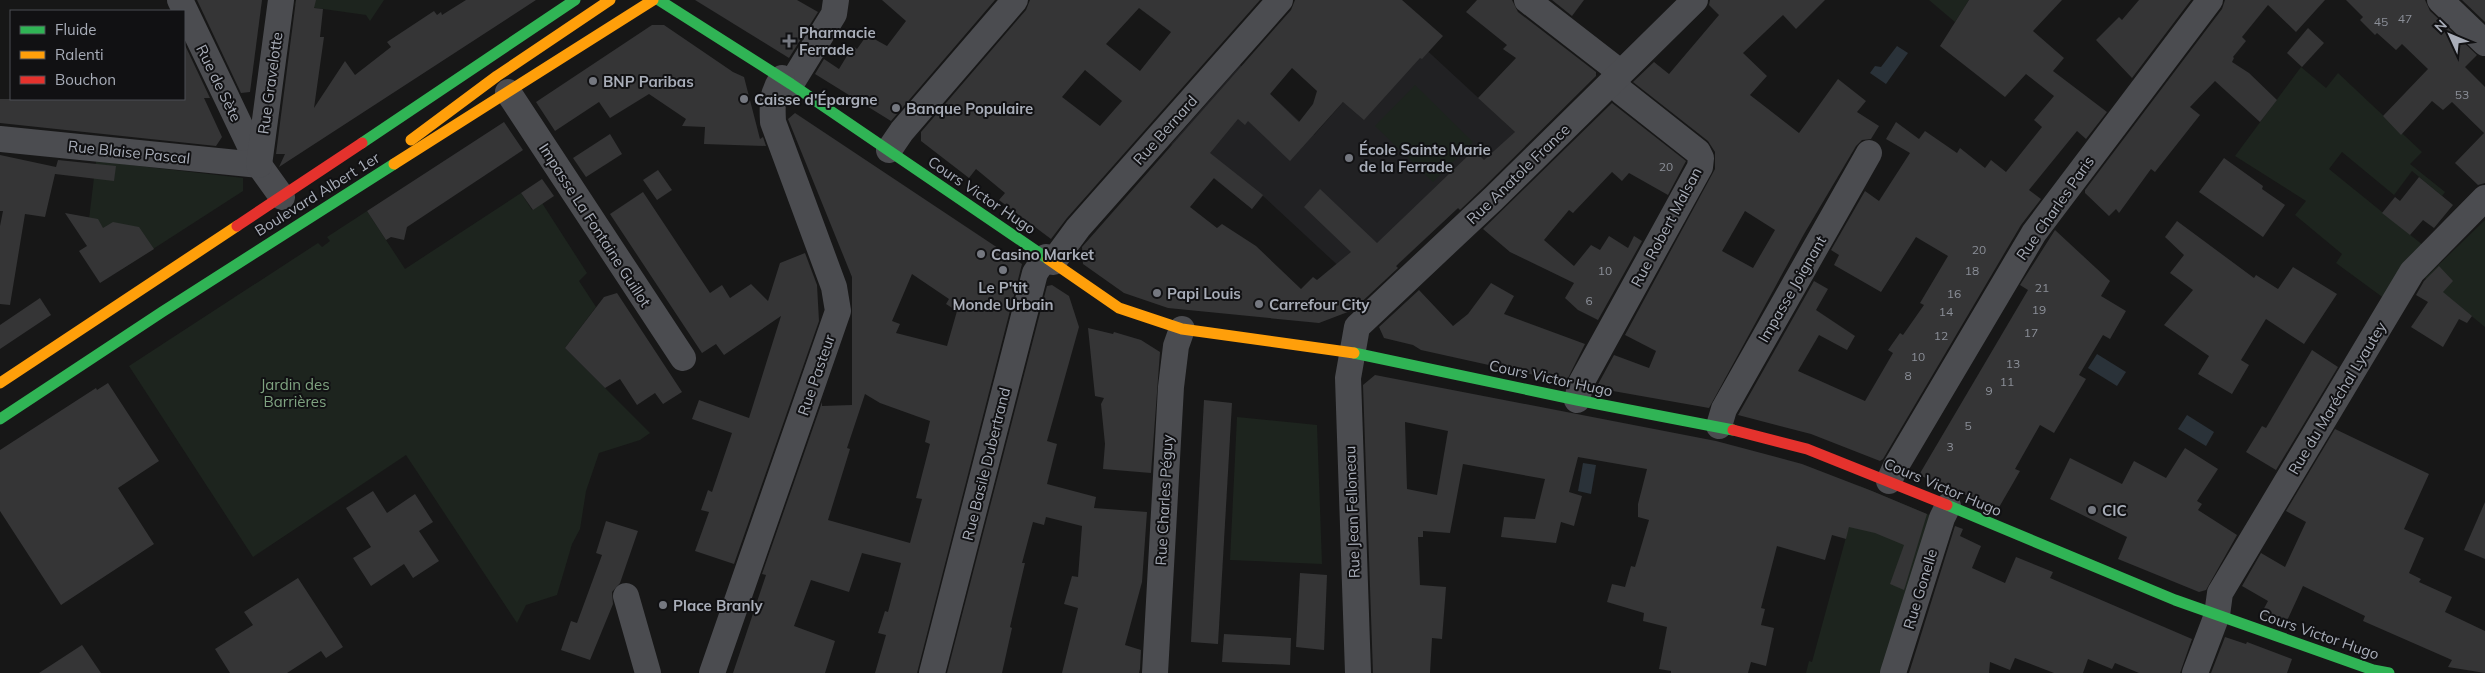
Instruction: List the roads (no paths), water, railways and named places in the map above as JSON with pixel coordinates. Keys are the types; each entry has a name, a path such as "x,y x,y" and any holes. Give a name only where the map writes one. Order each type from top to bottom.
{"street":[{"name":"Rue Gravelotte","path":"259,165 281,0"},
{"name":"Boulevard Albert 1er","path":"0,383 282,198 396,118 574,0"},
{"path":"299,223 498,76 610,0"},
{"name":"Boulevard Albert 1er","path":"0,419 103,349 299,223 653,0"},
{"name":"Cours Victor Hugo","path":"660,0 786,81 1120,308 1182,329 1352,352 1578,400 1720,426 1806,449 1889,481 2175,600 2374,670 2389,673"},
{"name":"Rue Pasteur","path":"712,673 838,311 834,287 773,122 771,100 773,90 786,81 834,14 836,0"},
{"path":"889,150 902,131 1015,0"},
{"name":"Rue Bernard","path":"1050,260 1280,0"},
{"path":"1527,0 1617,77"},
{"name":"Rue Anatole France","path":"1352,352 1358,326 1493,199 1695,0"},
{"name":"Rue Charles Paris","path":"1889,481 1896,466 2034,233 2210,0"},
{"path":"2440,0 2485,43"},
{"name":"Rue de Sète","path":"185,10 259,165 282,198"},
{"name":"Rue Robert Malsan","path":"1578,400 1581,383 1700,167 1701,158 1698,152 1622,92 1617,77"},
{"name":"Impasse La Fontaine Guillot","path":"508,92 683,358"},
{"name":"Rue Blaise Pascal","path":"0,139 259,165"},
{"name":"Impasse Joignant","path":"1720,426 1724,409 1869,153"},
{"name":"Rue du Maréchal Lyautey","path":"2195,673 2217,615 2220,593 2412,272 2485,198"},
{"name":"Rue Basile Dubertrand","path":"932,673 1035,272 1050,260"},
{"name":"Rue Charles Péguy","path":"1155,673 1171,386 1176,346 1182,329"},
{"name":"Rue Jean Felloneau","path":"1352,352 1348,378 1358,673"},
{"name":"Rue Gonelle","path":"1893,673 1942,518 1948,506"},
{"path":"626,596 648,673"}],"place":[{"name":"Pharmacie Ferrade","path":"789,41"},
{"name":"BNP Paribas","path":"593,81"},
{"name":"Caisse d'Épargne","path":"744,99"},
{"name":"Banque Populaire","path":"896,108"},
{"name":"École Sainte Marie de la Ferrade","path":"1349,158"},
{"name":"Casino Market","path":"981,254"},
{"name":"Le P'tit Monde Urbain","path":"1003,270"},
{"name":"Papi Louis","path":"1157,293"},
{"name":"Carrefour City","path":"1259,304"},
{"name":"CIC","path":"2092,510"},
{"name":"Place Branly","path":"663,605"}],"park label":[{"name":"Jardin des Barrières","path":"295,392"}]}
